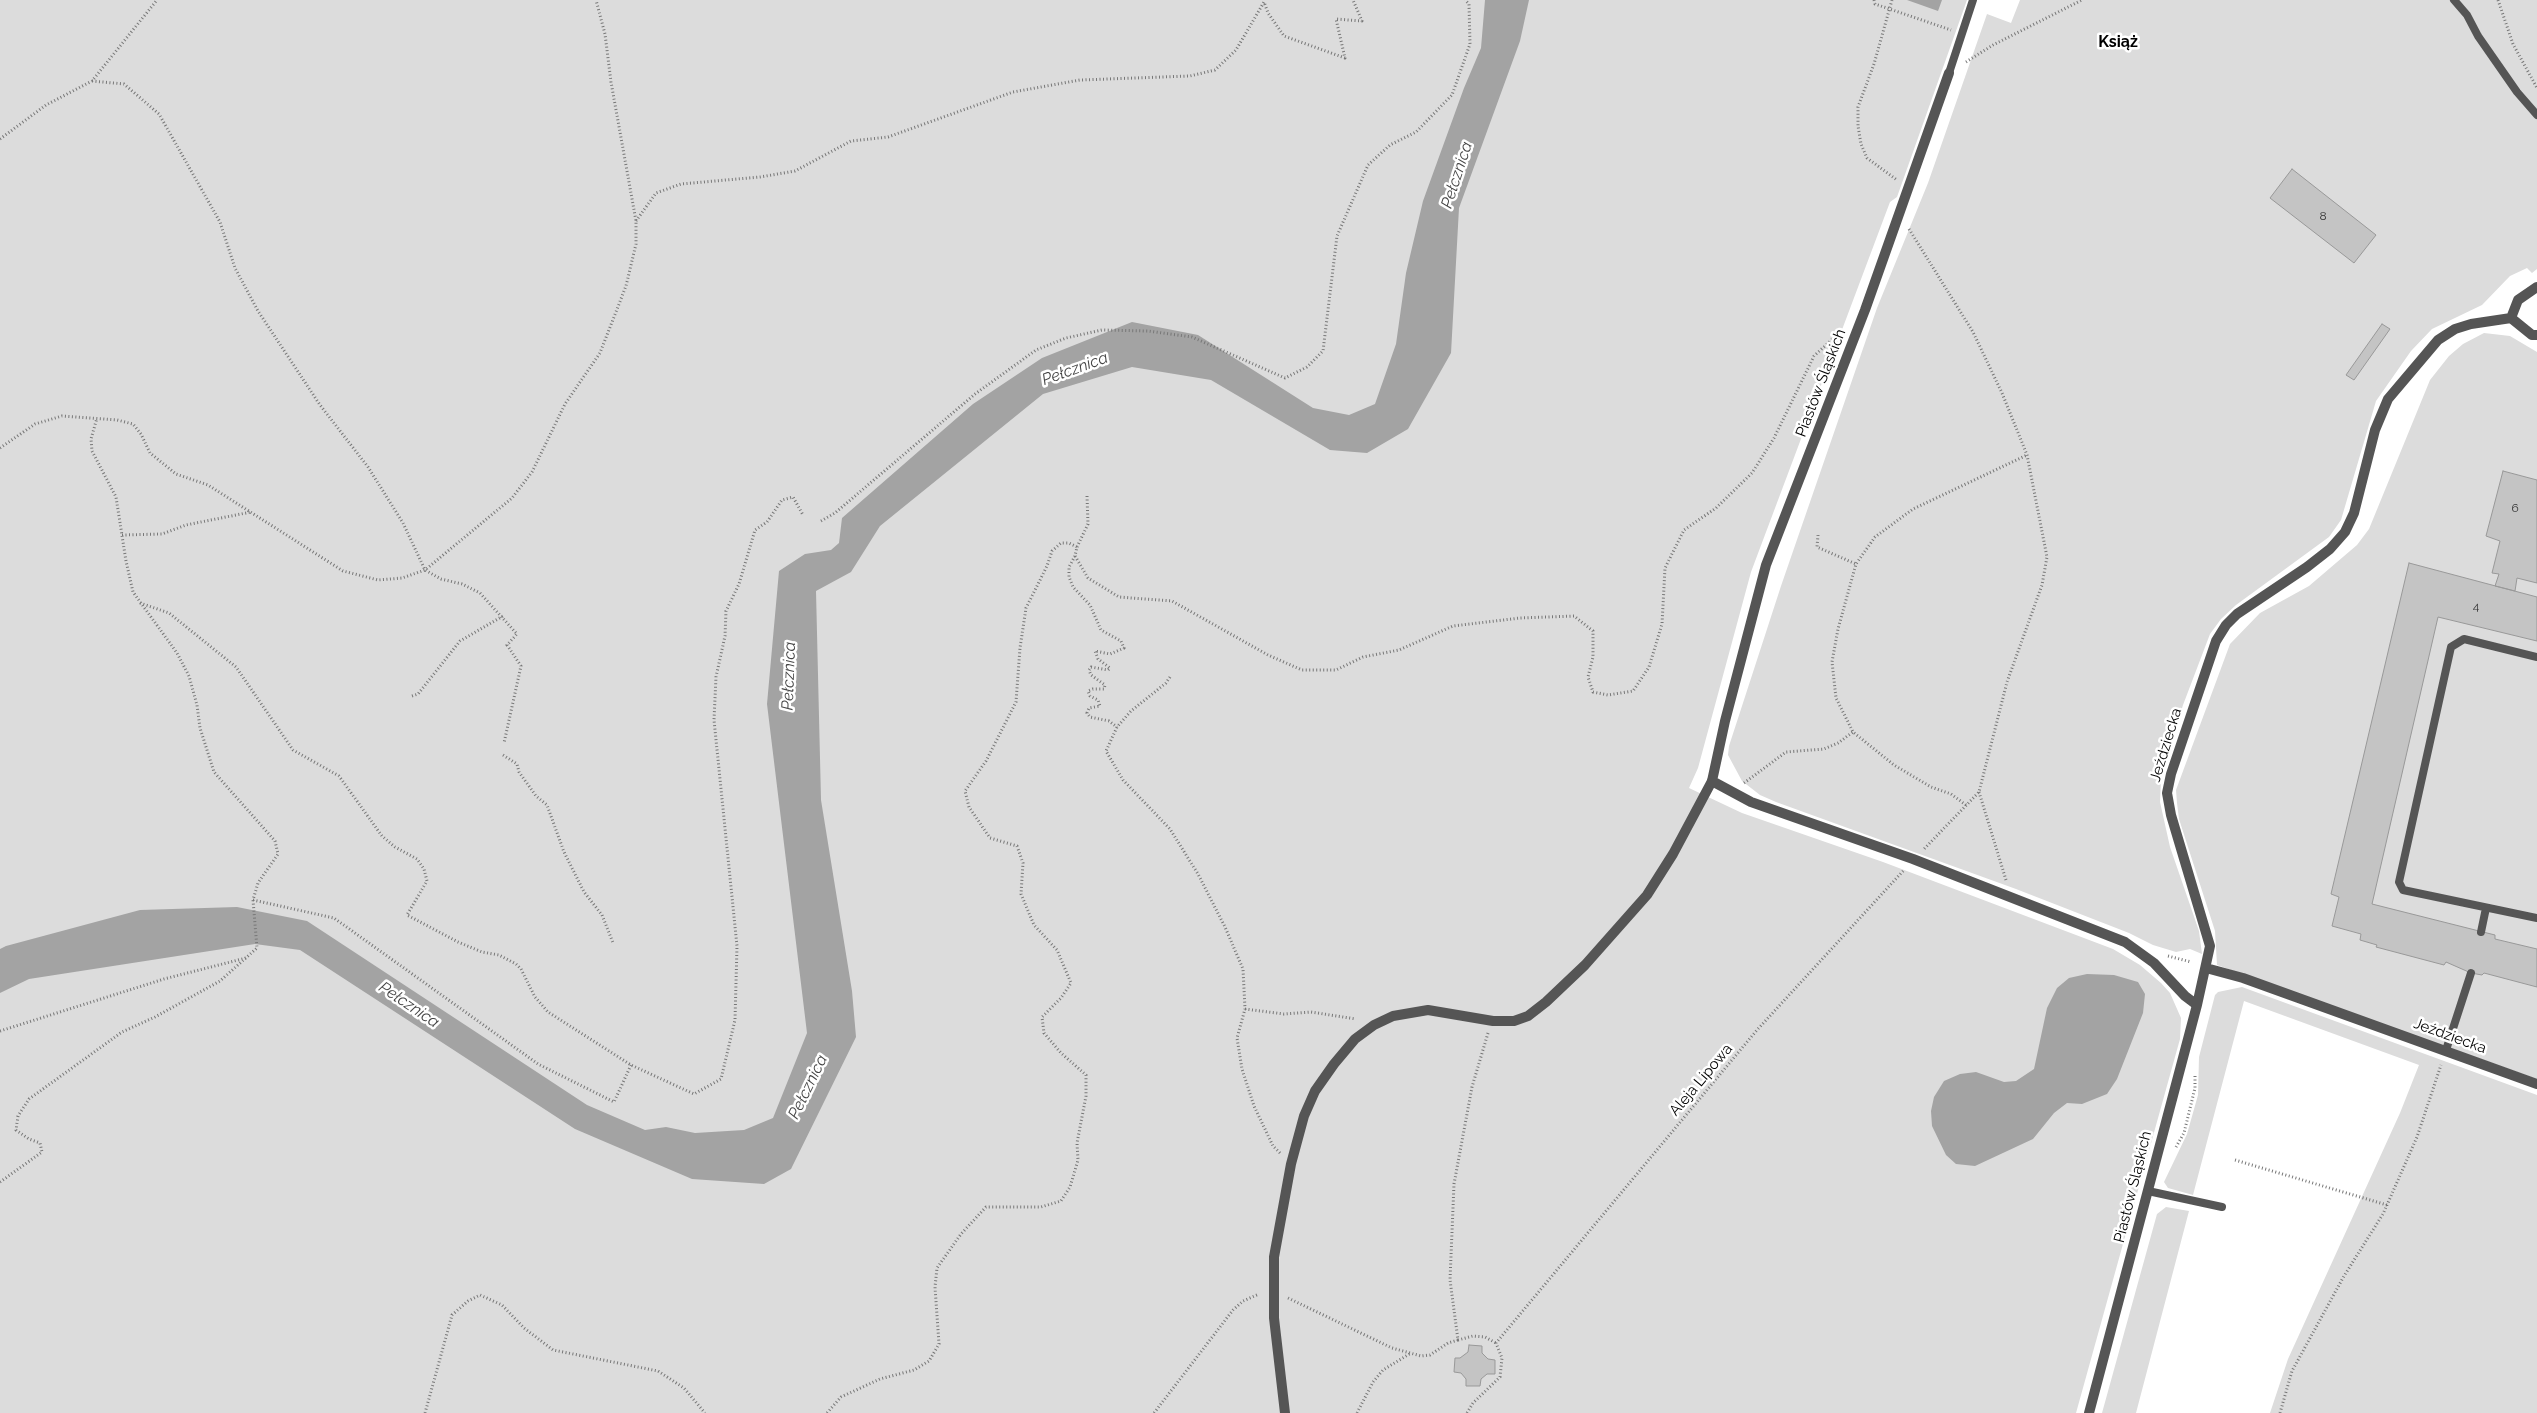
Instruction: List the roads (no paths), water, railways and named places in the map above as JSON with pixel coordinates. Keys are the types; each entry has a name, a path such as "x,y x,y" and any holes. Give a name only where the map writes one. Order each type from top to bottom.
{"street":[{"name":"Piastów Śląskich","path":"1285,1413 1272,1294 1274,1257 1290,1164 1304,1116 1315,1091 1355,1039 1374,1025 1393,1016 1428,1010 1493,1021 1514,1021 1528,1016 1546,1002 1585,965 1647,895 1673,854 1712,781 1725,721 1766,565 1865,310 1949,73"},
{"path":"2537,287 2518,300 2511,318 2532,334 2537,335"},
{"name":"Jeździecka","path":"2511,318 2455,329 2438,340 2388,398 2375,430 2354,513 2345,532 2330,549 2308,566 2237,614 2226,625 2216,641 2171,774 2167,793 2170,815 2208,933 2210,946 2206,968 2243,978 2537,1084"},
{"path":"1712,781 1735,794 1781,813 1914,860 2125,942 2154,963 2185,996 2197,1005"},
{"name":"Piastów Śląskich","path":"2090,1413 2206,968"}],"lane":[{"name":"Piastów Śląskich","path":"1949,73 1973,0"},
{"path":"2454,0 2467,15 2478,36 2517,92 2537,115"},
{"path":"2537,657 2464,639 2451,647 2399,882 2403,890 2537,918"},
{"path":"2481,932 2486,908"},
{"path":"2446,1050 2471,972"},
{"path":"2148,1191 2222,1207"}],"water":[{"name":"Pełcznica","path":"1485,0 1529,0 1520,41 1459,208 1451,353 1408,429 1367,453 1330,450 1211,380 1132,367 1043,394 880,526 851,572 816,591 821,800 852,991 856,1037 791,1169 764,1184 692,1179 575,1129 300,950 255,944 29,979 0,993 0,949 6,946 140,910 237,907 307,921 587,1105 645,1130 666,1127 695,1133 744,1130 773,1118 807,1033 767,704 779,571 805,554 831,550 839,543 842,518 973,404 1042,358 1132,322 1198,335 1313,408 1349,415 1375,404 1396,344 1406,273 1423,201 1464,88 1481,48"},
{"path":"1907,0 1942,0 1938,11"},
{"path":"2087,974 2114,975 2138,982 2145,994 2143,1013 2117,1079 2107,1094 2082,1104 2067,1103 2054,1113 2033,1139 1975,1166 1956,1164 1946,1155 1932,1126 1931,1111 1934,1097 1944,1081 1960,1074 1976,1072 2004,1082 2016,1081 2034,1069 2047,1008 2057,988 2069,978"}],"district":[{"name":"Książ","path":"2118,42"}]}
